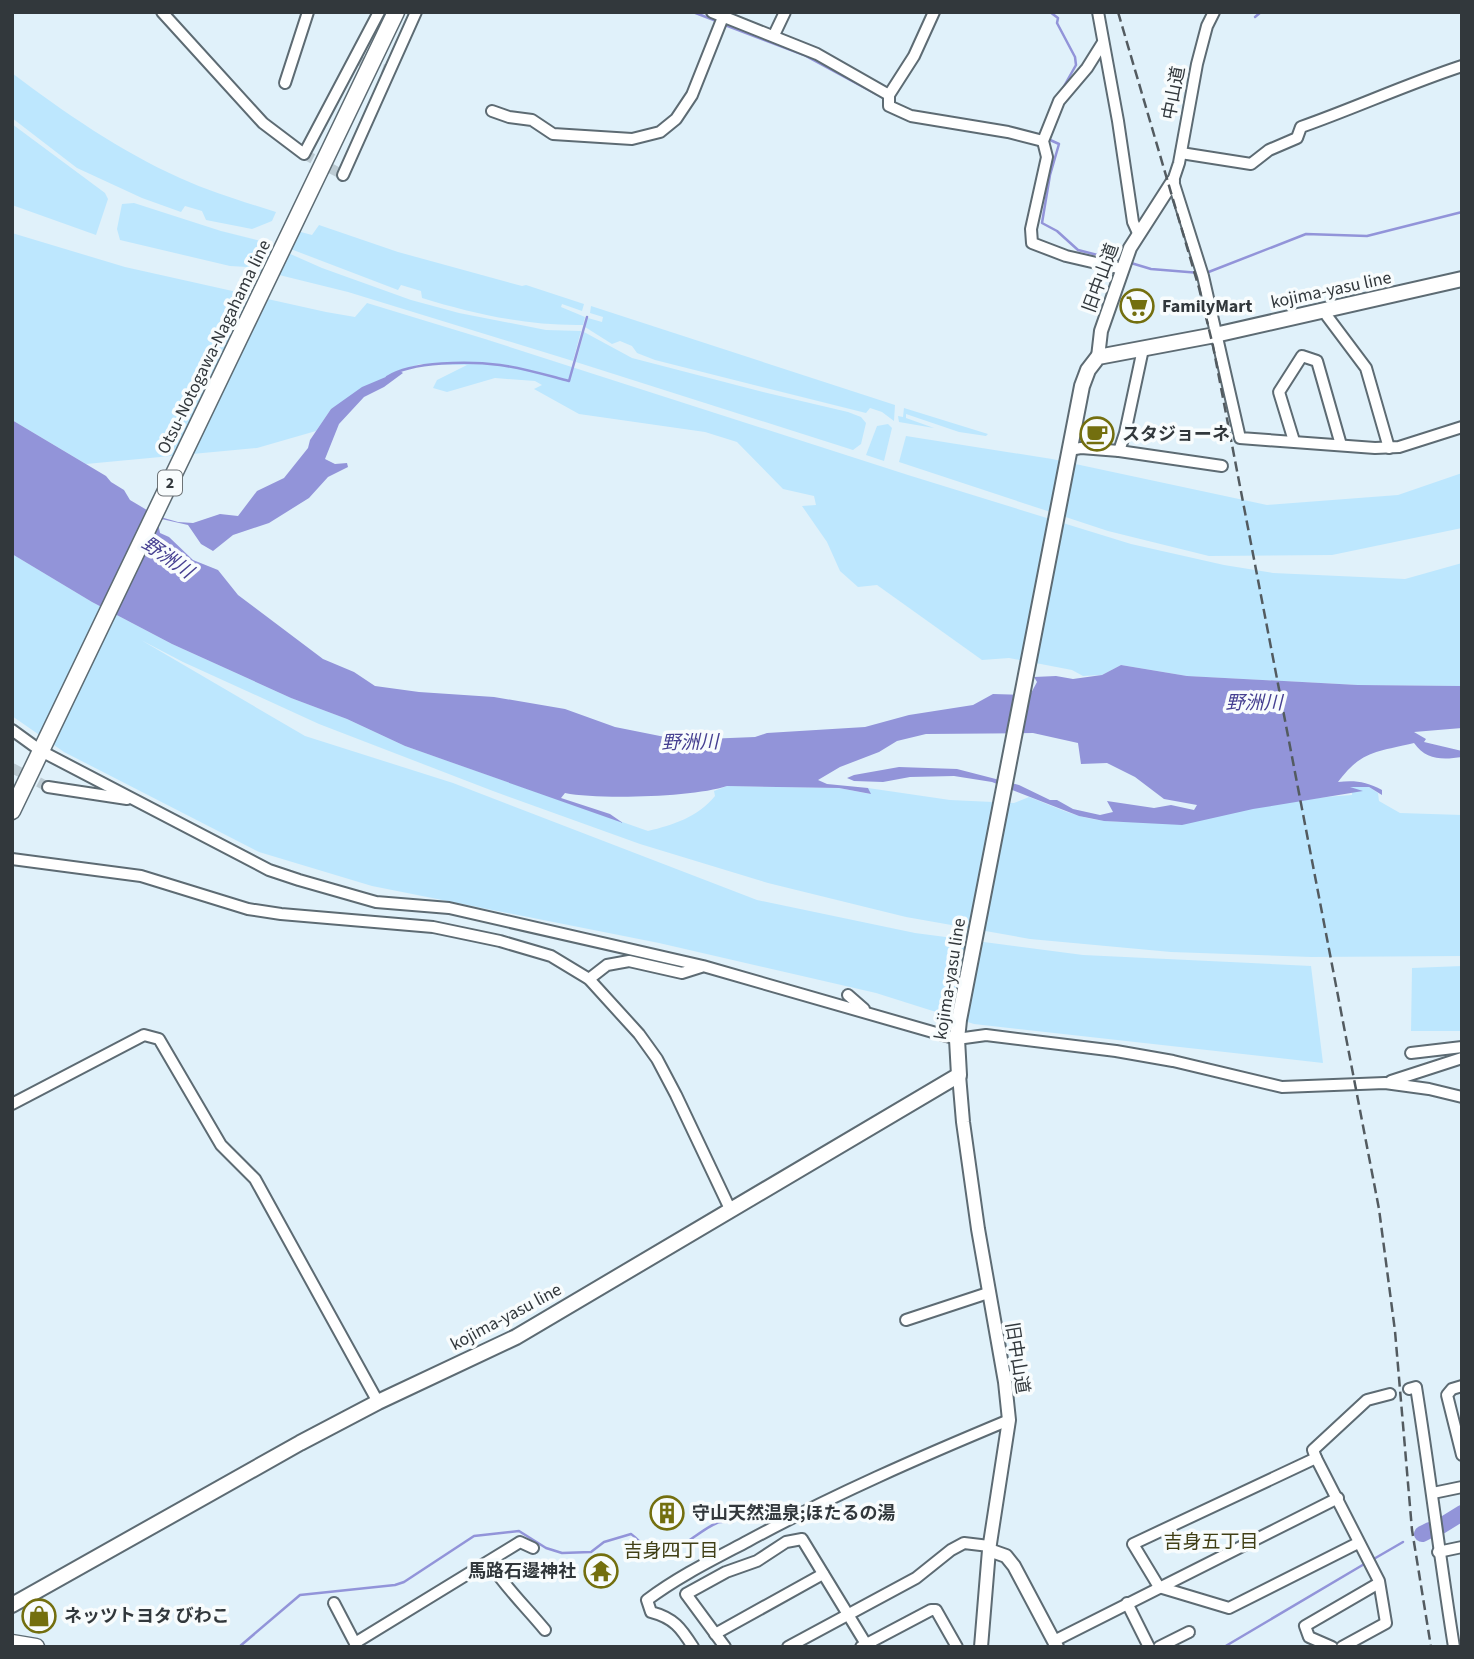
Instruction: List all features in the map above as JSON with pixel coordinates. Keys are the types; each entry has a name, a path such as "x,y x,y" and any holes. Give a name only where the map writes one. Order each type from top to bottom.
{"main road":[{"name":"Otsu-Notogawa-Nagahama line","path":"12,811 396,12"},
{"name":"kojima-yasu line","path":"12,1605 300,1443 378,1402 516,1337 960,1075 957,1039 959,1020 1068,455 1082,386 1088,370 1098,357 1216,335 1462,279"},
{"path":"12,1643 36,1647"}],"street":[{"path":"163,12 263,123 304,154 379,12"},
{"path":"285,83 308,12"},
{"path":"343,176 415,12"},
{"path":"712,12 723,19 774,35 838,65 849,74 889,95"},
{"path":"774,35 785,12"},
{"path":"934,12 914,56 889,95 889,106 911,116 1044,138"},
{"path":"1098,12 1104,42 1087,68 1059,101 1044,138 1047,157 1031,229 1032,243 1066,256 1124,264"},
{"name":"中山道","path":"1174,181 1197,64 1207,26 1214,12"},
{"path":"492,111 509,117 532,120 554,134 632,139 660,132 676,119 692,95 723,19"},
{"path":"1102,44 1118,121 1132,222 1138,233"},
{"path":"1181,153 1251,164 1269,150 1297,138 1301,127 1347,111 1421,79 1462,66"},
{"path":"1174,181 1202,273 1240,438 1341,444 1376,449 1399,447 1462,427"},
{"name":"旧中山道","path":"1098,357 1101,331 1124,264 1138,233 1174,181"},
{"path":"1325,310 1366,368 1389,447"},
{"path":"1119,451 1143,349"},
{"path":"1294,441 1279,392 1302,356 1317,361 1341,444"},
{"path":"1068,455 1081,448 1222,466"},
{"path":"12,730 137,801 269,870 376,902 449,908 703,966 957,1039 986,1035 1116,1051 1173,1061 1282,1087 1385,1083 1429,1088 1462,1097"},
{"path":"48,787 137,801"},
{"path":"12,859 141,876 248,909 281,915 433,927 500,941 551,956 589,979 624,1016 657,1059 731,1211"},
{"path":"589,979 607,965 629,961 682,973 703,966"},
{"path":"848,995 869,1013"},
{"path":"12,1104 144,1035 159,1039 221,1145 255,1179 378,1402"},
{"path":"1410,1053 1462,1046"},
{"path":"1385,1083 1462,1058"},
{"name":"旧中山道","path":"960,1075 963,1122 1009,1420 989,1548 981,1647"},
{"path":"906,1320 988,1293"},
{"path":"1409,1389 1416,1387 1433,1493 1438,1552 1456,1631 1454,1647"},
{"path":"1462,1387 1452,1389 1447,1395 1462,1455"},
{"path":"1342,1647 1386,1623 1379,1584 1313,1450 1367,1400 1390,1394"},
{"path":"693,1647 684,1632 668,1616 651,1612 647,1600 671,1582 801,1513 871,1479 1009,1420"},
{"path":"1316,1458 1133,1544 1159,1587 1229,1608 1358,1543"},
{"path":"1433,1493 1462,1487"},
{"path":"788,1647 916,1578 957,1546 964,1544 989,1548 1006,1556 1014,1566 1055,1644 1127,1603 1338,1498"},
{"path":"725,1647 686,1594 726,1572 757,1561 786,1542 802,1539 864,1645 931,1610 936,1610 957,1647"},
{"path":"334,1602 356,1645 520,1542 533,1548"},
{"path":"1438,1552 1462,1547"},
{"path":"489,1562 504,1585 523,1603 544,1630"},
{"path":"715,1633 823,1574"},
{"path":"1332,1647 1309,1637 1305,1626 1379,1584"},
{"path":"1127,1603 1149,1647"},
{"path":"1159,1647 1189,1632"}],"shaded area":[{"path":"12,73 73,117 136,156 192,183 276,212 272,221 252,229 206,220 202,211 185,206 181,212 142,198 77,168 12,118"},
{"path":"12,124 105,193 108,199 96,235 12,205"},
{"path":"134,203 261,241 322,268 411,300 459,313 546,330 581,331 573,361 348,292 120,240 117,229 122,204"},
{"path":"319,225 398,252 526,285 584,304 582,311 562,304 561,307 585,317 583,325 522,321 461,309 422,298 421,291 401,285 398,290 288,248 297,231 312,235"},
{"path":"12,233 125,267 326,312 355,317 367,303 1131,544 1273,573 1405,579 1462,563 1462,686 1358,685 1187,676 1121,665 1102,675 1083,676 1072,670 1009,658 982,660 877,585 858,587 840,571 827,542 802,506 816,505 814,496 783,489 737,442 705,432 579,414 534,389 542,385 535,381 495,378 447,392 433,388 437,380 467,365 420,364 400,371 331,409 316,431 257,448 86,464 12,420"},
{"path":"591,306 895,405 894,421 882,412 870,408 866,413 655,360 637,353 632,346 620,341 612,344 585,327 588,318 602,322 603,317 590,313"},
{"path":"584,332 632,358 861,417 866,423 861,444 853,450 576,362"},
{"path":"904,408 988,434 986,436 959,432 906,414 906,418 934,428 899,422 898,416 903,417"},
{"path":"888,424 892,428 884,461 866,455 877,426"},
{"path":"906,436 1052,459 1267,505 1398,495 1462,473 1462,528 1332,555 1209,556 1108,531 899,462"},
{"path":"12,554 92,602 172,644 291,698 347,719 405,746 648,831 693,815 715,796 714,791 727,786 839,788 870,794 868,788 950,800 1014,803 1029,797 1086,818 1137,822 1352,795 1352,789 1349,787 1369,787 1378,793 1379,801 1400,813 1462,815 1462,956 1311,957 1171,952 1030,939 906,917 768,883 640,844 493,791 319,724 141,640 305,736 453,783 757,900 915,933 1083,955 1311,966 1323,1063 974,1024 876,993 659,943 372,886 259,852 64,752 12,716"},
{"path":"1462,966 1462,1031 1411,1031 1412,968"}],"water":[{"name":"野洲川","path":"400,371 403,373 364,397 339,424 325,459 335,464 347,463 348,467 328,477 309,498 269,523 233,535 213,551 201,544 188,525 157,518 160,533 169,537 193,560 218,570 238,595 323,659 354,672 375,686 494,697 565,709 615,727 680,740 755,737 767,733 865,727 909,715 973,705 993,694 1030,695 1037,682 1034,677 1056,676 1073,679 1102,675 1121,665 1187,676 1358,685 1462,686 1462,728 1414,732 1426,739 1424,742 1462,751 1462,757 1435,758 1424,753 1414,743 1390,748 1363,758 1338,782 1365,783 1382,790 1382,795 1369,787 1350,787 1363,791 1253,809 1182,825 1104,821 1079,816 992,782 954,776 910,777 883,782 854,781 847,778 899,767 957,769 1019,785 1073,809 1100,815 1113,812 1107,801 1154,808 1171,805 1194,810 1197,805 1164,799 1135,777 1107,763 1081,764 1078,743 1033,733 926,734 897,741 818,780 827,784 868,788 871,794 839,788 727,786 671,795 600,796 565,793 561,798 610,814 623,823 405,746 347,719 291,698 172,644 92,602 12,554 12,420 106,476 124,490 130,500 157,516 193,523 220,514 238,516 257,491 284,478 308,448 310,440 331,409 362,387"}],"waterway":[{"path":"693,12 719,22"},
{"path":"1050,12 1058,18 1057,23 1075,57 1076,65 1063,88"},
{"path":"1255,17 1261,12"},
{"path":"725,25 804,55 887,100"},
{"path":"1048,139 1059,144 1050,175 1042,223 1057,231 1078,250 1121,261"},
{"path":"1206,273 1306,234 1367,236 1462,212"},
{"path":"1131,263 1151,269 1200,273"},
{"path":"387,377 426,365 473,363 517,368 569,381 587,317"},
{"path":"1441,1526 1462,1513"},
{"path":"239,1647 300,1595 404,1582 474,1536 519,1531 546,1548 562,1553 591,1552 604,1542 631,1534 649,1550 663,1554 679,1548 717,1523 733,1522"},
{"path":"1422,1534 1430,1530"},
{"path":"1372,1560 1403,1542"},
{"path":"1224,1647 1366,1563"}],"tunnel":[{"path":"354,59 389,71"},
{"path":"304,154 343,175"},
{"path":"12,768 48,787"}],"railway":[{"path":"1118,12 1199,288 1213,346 1379,1209 1395,1331 1412,1530 1431,1647"}],"place":[{"name":"FamilyMart","path":"1137,306"},
{"name":"スタジョーネ","path":"1097,434"},
{"name":"守山天然温泉;ほたるの湯","path":"667,1513"},
{"name":"馬路石邊神社","path":"601,1571"},
{"name":"ネッツトヨタ びわこ","path":"39,1616"}],"district":[{"name":"吉身五丁目","path":"1211,1542"},
{"name":"吉身四丁目","path":"671,1551"}]}
